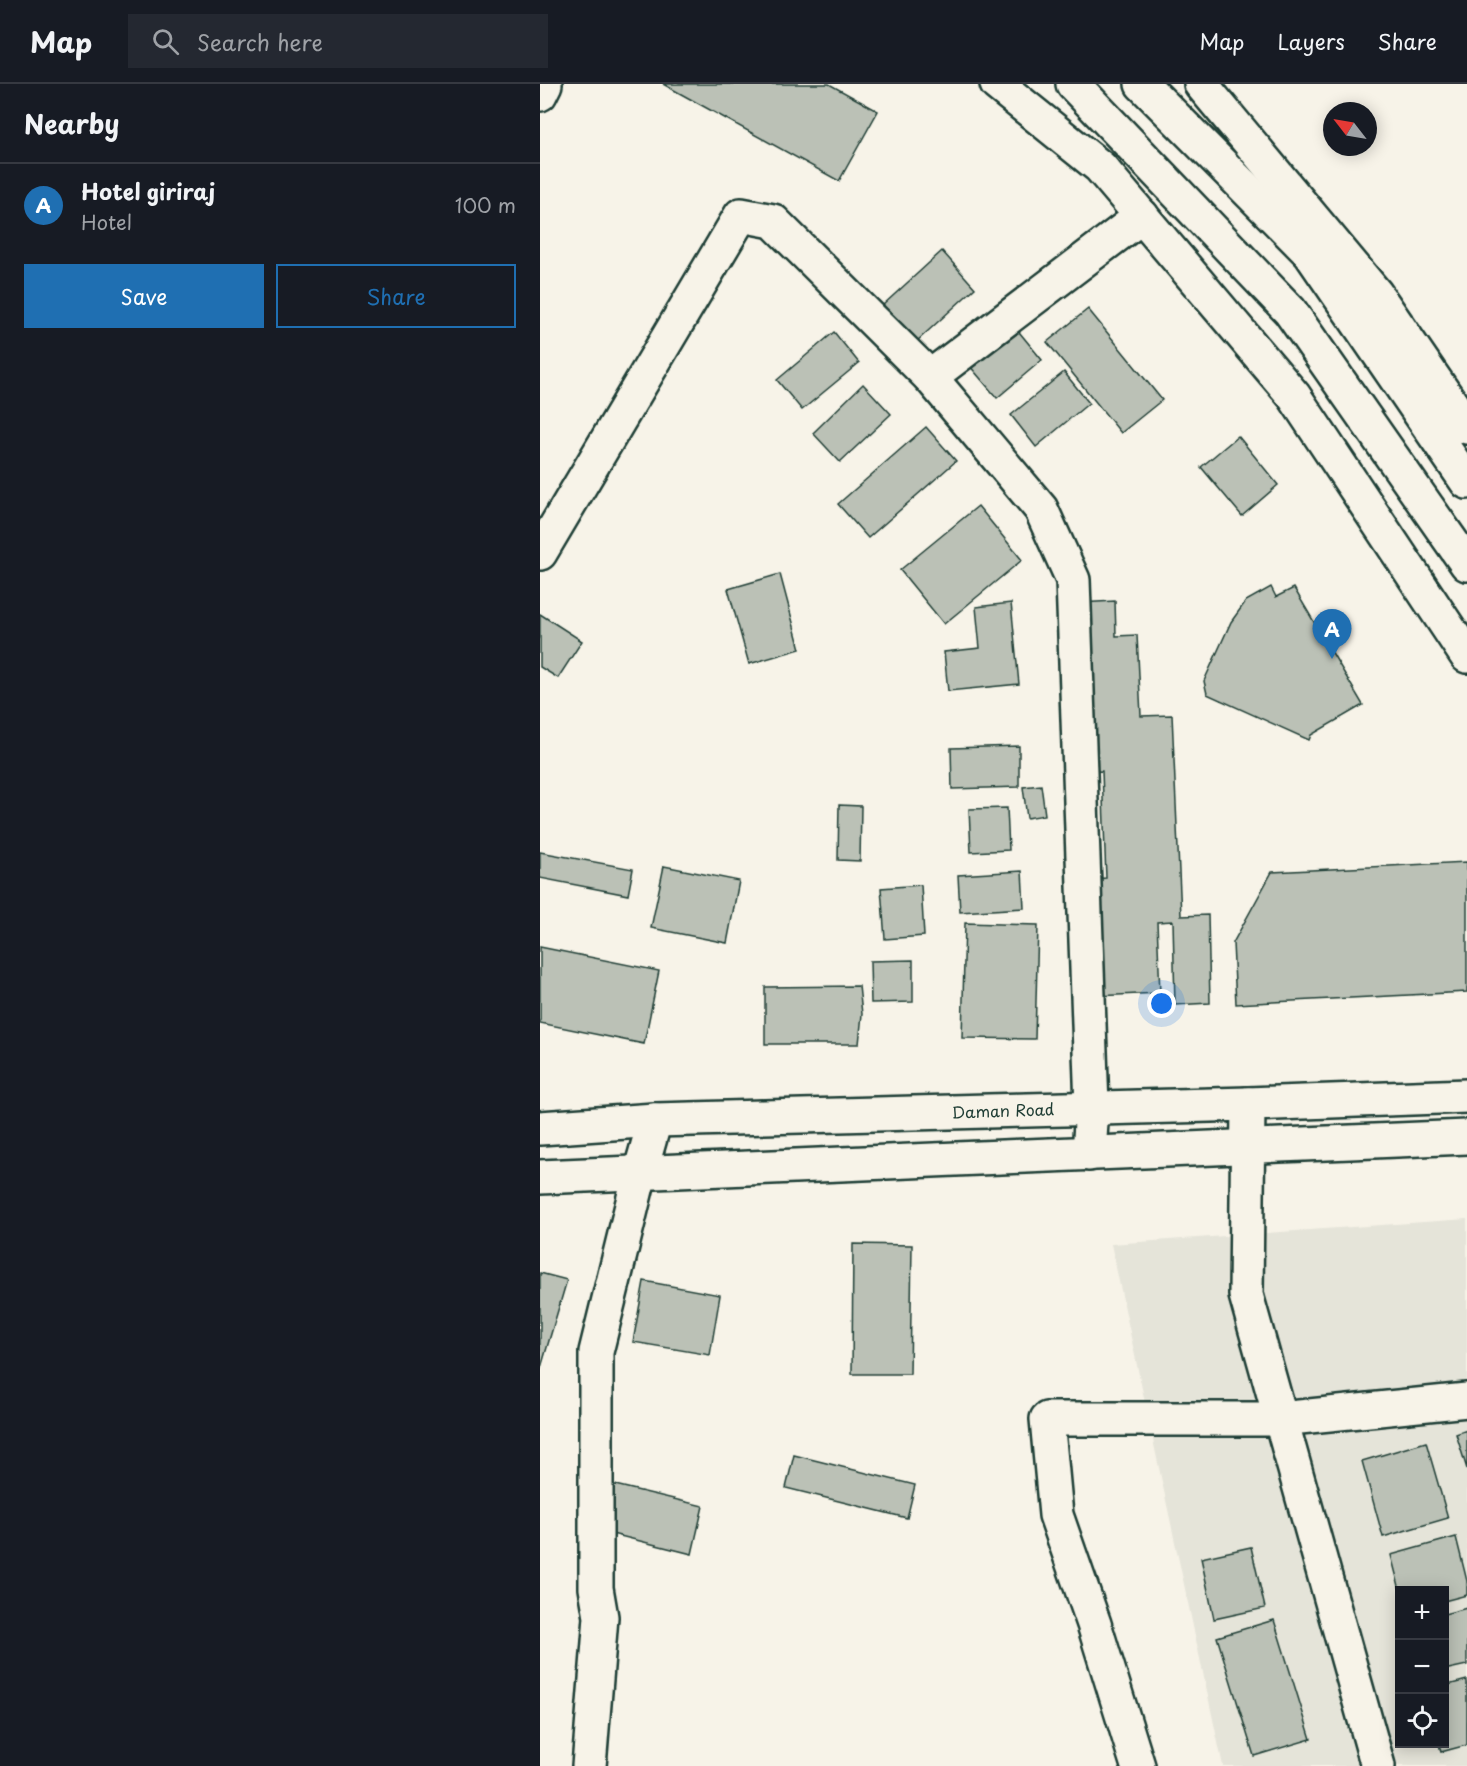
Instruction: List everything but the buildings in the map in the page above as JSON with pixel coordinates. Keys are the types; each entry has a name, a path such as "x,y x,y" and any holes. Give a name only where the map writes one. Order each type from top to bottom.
{"main road":[{"path":"540,93 545,84"},
{"path":"997,84 1100,167 1294,396 1467,656"},
{"path":"1073,84 1290,311 1467,564"},
{"path":"1142,84 1310,253 1467,482"},
{"path":"1202,84 1376,294 1467,427"},
{"path":"540,554 741,215 773,221 930,377 1041,509 1073,580 1092,1107 1089,1154"},
{"path":"930,377 1142,216"},
{"name":"Daman Road","path":"540,1128 655,1120 1467,1096"},
{"path":"1248,1104 1245,1295 1378,1766"},
{"path":"589,1766 601,1617 596,1588 596,1352 655,1120"},
{"path":"540,1177 1467,1137"},
{"path":"1138,1766 1094,1623 1056,1515 1047,1419 1280,1419 1467,1400"}],"shaded area":[{"path":"1467,1219 1467,1766 1223,1766 1111,1244"}],"place":[{"name":"Hotel giriraj","path":"1332,659"}]}
